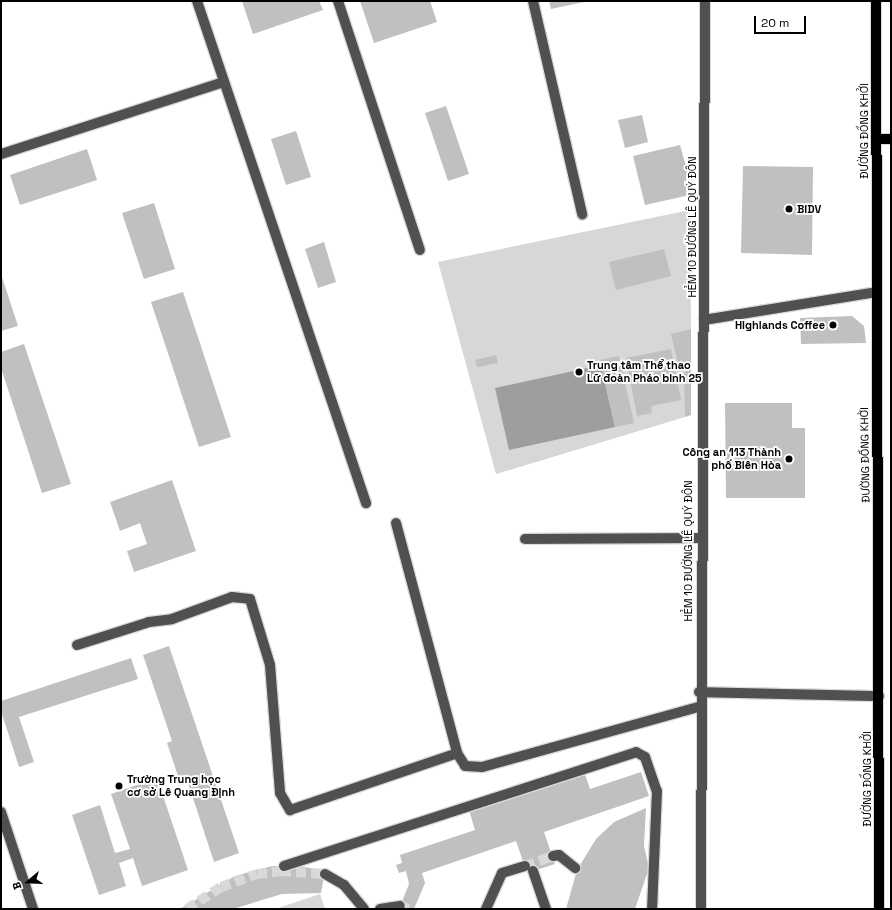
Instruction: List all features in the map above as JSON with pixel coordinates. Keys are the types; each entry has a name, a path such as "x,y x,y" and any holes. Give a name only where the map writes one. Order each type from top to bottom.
{"main road":[{"name":"ĐƯỜNG ĐỒNG KHỞI","path":"876,1 876,292 880,696 879,909"},
{"path":"876,139 891,139"}],"street":[{"path":"197,1 366,503"},
{"path":"338,1 420,250"},
{"path":"533,1 582,214"},
{"name":"HẺM 10 ĐƯỜNG LÊ QUÝ ĐÔN","path":"701,909 699,692 704,320 705,1"},
{"path":"1,154 224,82"},
{"path":"704,320 876,292"},
{"path":"396,522 457,753 464,766 482,767 699,707"},
{"path":"525,539 700,538"},
{"path":"77,646 149,622 172,619 232,597 250,599 270,665 280,793 290,810 457,753"},
{"path":"699,692 880,696"},
{"path":"284,866 636,752 645,757 657,791 652,909"},
{"path":"1,812 33,909"},
{"path":"553,856 559,855 575,868"},
{"path":"486,909 502,873 529,869 546,909"},
{"path":"325,874 344,885 364,909"},
{"path":"380,909 400,906"}],"shaded area":[{"name":"Trung tâm Thể thao Lữ đoàn Pháo binh 25","path":"690,210 691,329 685,417 496,474 438,262"},
{"path":"601,365 615,427 509,450 495,388"},
{"path":"320,894 325,909 275,909"}],"building":[{"path":"242,1 319,1 323,10 253,34"},
{"path":"360,1 430,1 437,22 374,43"},
{"path":"549,1 584,1 584,2 551,9"},
{"path":"446,106 469,174 448,181 425,113"},
{"path":"642,115 648,142 625,148 618,120"},
{"path":"296,131 311,177 286,185 271,139"},
{"path":"680,145 690,181 690,195 645,205 633,156"},
{"path":"87,149 97,180 20,205 10,175"},
{"path":"743,166 813,167 812,255 741,253"},
{"path":"154,203 175,269 144,279 122,213"},
{"path":"324,242 336,282 318,288 305,249"},
{"path":"664,249 671,276 616,290 609,262"},
{"path":"1,274 18,326 1,331"},
{"path":"183,292 231,437 199,447 151,302"},
{"name":"Highlands Coffee","path":"852,316 864,326 866,343 801,344 800,318"},
{"path":"691,329 691,415 685,417 684,366 679,368 671,334"},
{"path":"24,344 71,484 42,493 1,368 1,352"},
{"path":"671,349 681,400 651,406 652,413 637,416 626,358"},
{"path":"496,355 498,363 477,367 475,360"},
{"path":"619,356 634,423 615,427 600,360"},
{"name":"Công an 113 Thành phố Biên Hòa","path":"725,403 792,403 792,428 805,428 805,498 726,498"},
{"path":"172,480 196,551 134,572 127,551 147,544 140,523 120,531 110,502"},
{"path":"169,646 239,853 214,862 188,783 181,785 167,743 172,741 143,655"},
{"path":"131,658 138,679 19,717 34,762 19,767 1,711 1,701"},
{"path":"584,771 590,789 641,772 649,796 544,832 555,864 527,873 516,841 422,873 425,883 414,909 399,909 409,884 406,871 399,873 396,865 402,863 400,855 475,830 469,810"},
{"path":"157,778 188,870 142,886 133,858 119,863 126,886 99,895 72,815 100,805 115,853 130,849 111,794"},
{"path":"646,808 644,846 649,868 635,909 566,909 577,870 596,839 614,822"},
{"path":"272,866 305,867 325,871 321,893 282,894 233,909 180,909 235,876"}],"tunnel":[{"path":"525,866 553,856"},
{"path":"187,909 221,887 257,874 281,871 325,874"},
{"path":"400,906 409,909"}],"place":[{"name":"BIDV","path":"789,209"},
{"name":"Highlands Coffee","path":"833,325"},
{"name":"Trung tâm Thể thao Lữ đoàn Pháo binh 25","path":"579,372"},
{"name":"Công an 113 Thành phố Biên Hòa","path":"789,459"},
{"name":"Trường Trung học cơ sở Lê Quang Định","path":"119,786"}]}
